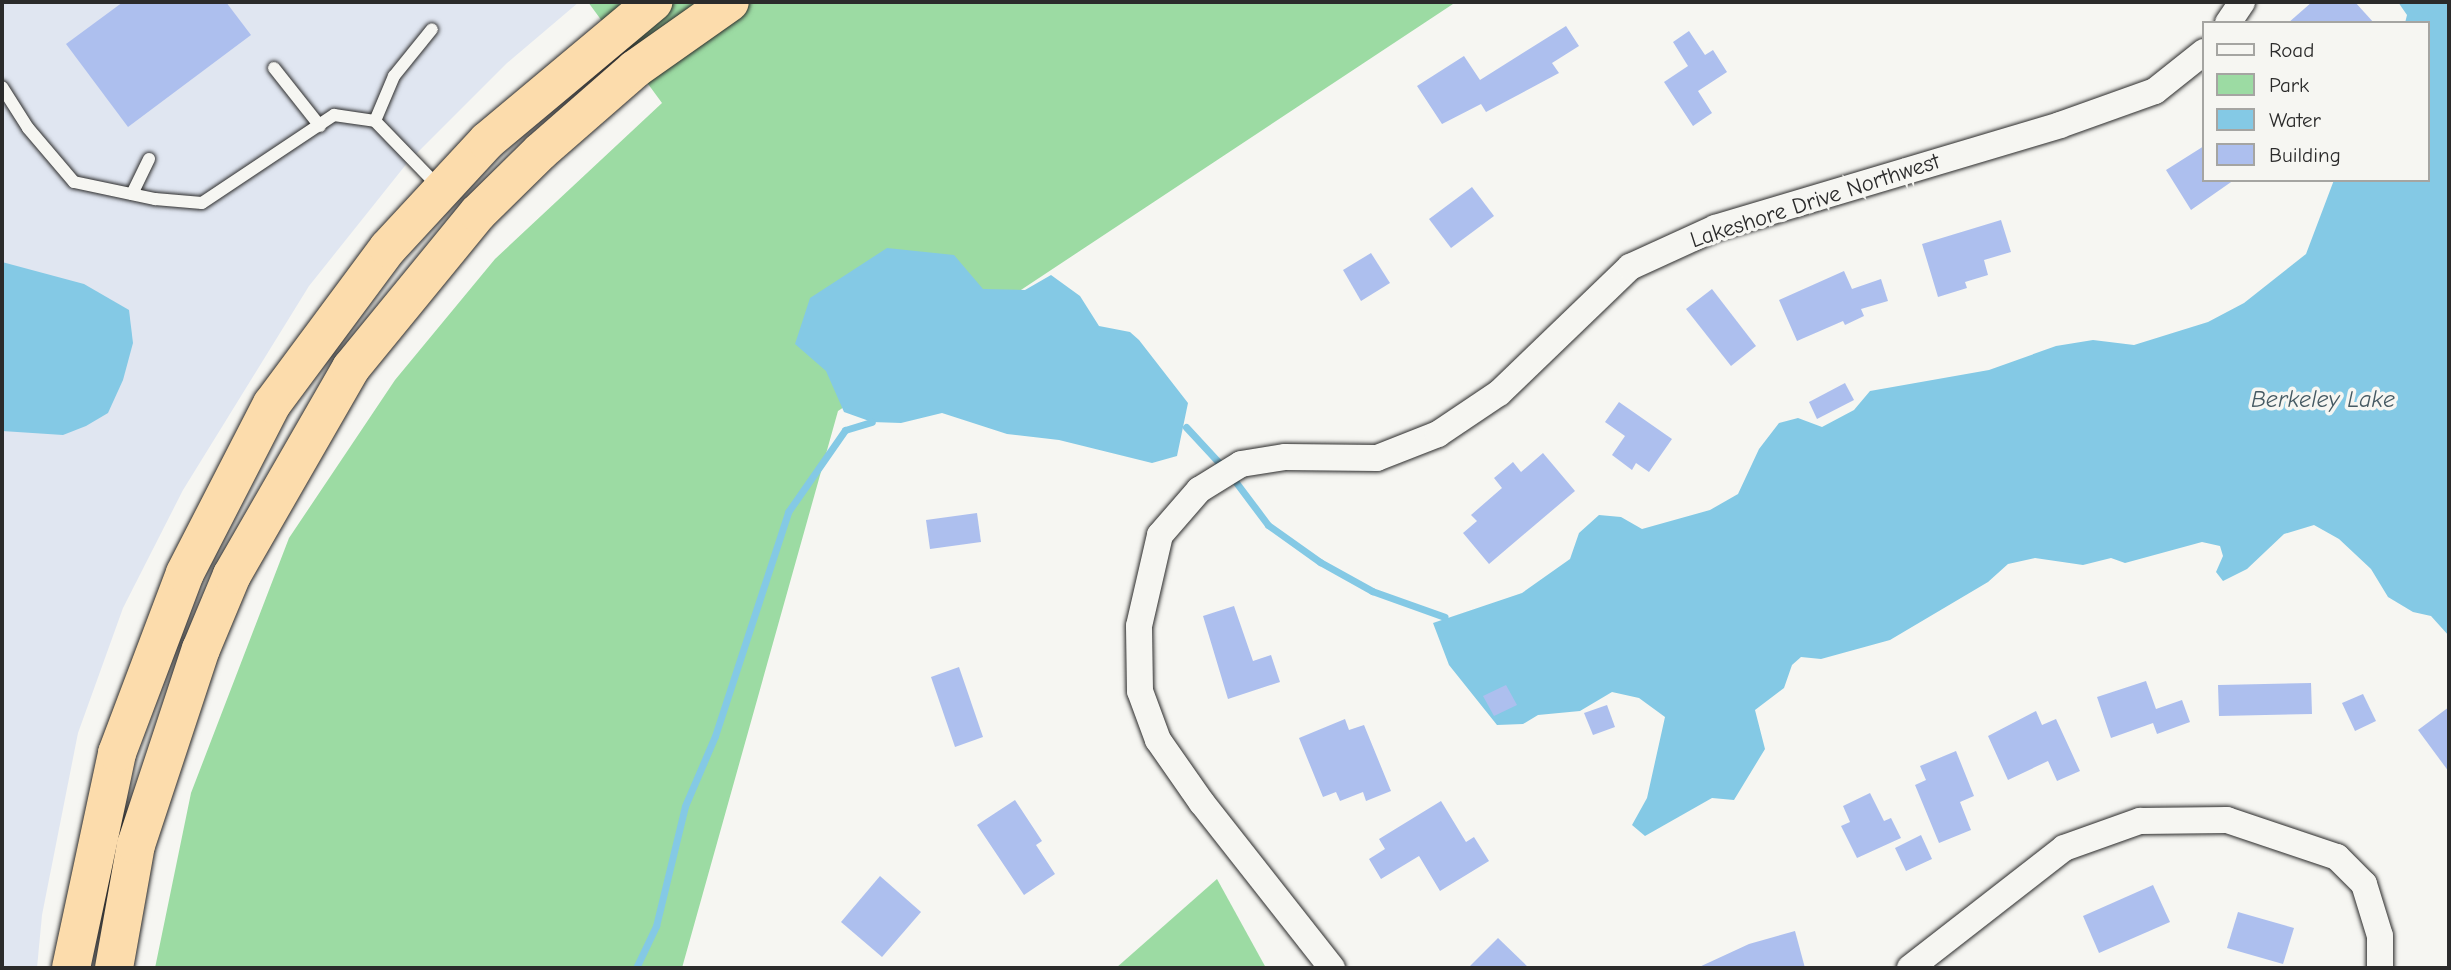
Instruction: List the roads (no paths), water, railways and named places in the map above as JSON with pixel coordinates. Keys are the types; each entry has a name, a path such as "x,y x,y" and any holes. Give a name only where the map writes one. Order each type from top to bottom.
{"highway":[{"path":"71,968 117,753 185,573 272,404 388,248 487,141 653,2"},
{"path":"114,968 136,845 201,649 232,575 351,368 478,213 540,152 635,69 730,2"}],"street":[{"path":"2229,21 2242,2"},
{"name":"Lakeshore Drive Northwest","path":"1332,968 1157,740 1140,691 1139,626 1160,535 1199,490 1241,464 1285,457 1377,458 1438,434 1499,393 1640,262 1714,228 2060,125 2155,91 2202,54"},
{"path":"1909,968 2064,848 2140,821 2228,820 2337,857 2364,884 2380,936 2380,968"}],"lane":[{"path":"375,121 394,76 432,29"},
{"path":"274,68 320,126"},
{"path":"2,87 28,128 74,182 132,194 202,203 334,115 375,121 442,190"},
{"path":"132,194 149,159"}],"water":[{"name":"Berkeley Lake","path":"2398,2 2449,2 2449,636 2431,616 2413,612 2388,597 2371,569 2339,539 2314,525 2284,534 2247,569 2223,581 2216,572 2223,556 2220,546 2202,542 2125,563 2111,558 2083,565 2035,558 2008,564 1988,582 1890,640 1821,659 1801,657 1792,665 1784,688 1755,710 1765,749 1734,800 1712,798 1645,836 1632,825 1647,798 1665,717 1639,698 1612,692 1580,711 1538,715 1523,724 1497,725 1449,665 1433,623 1522,593 1570,559 1579,533 1599,515 1621,517 1642,529 1710,510 1738,494 1759,449 1779,423 1798,418 1822,427 1854,410 1870,391 1989,370 2056,346 2093,340 2134,345 2208,322 2244,303 2306,254 2333,182 2430,182 2430,21 2406,21 2407,15"},
{"path":"887,248 954,255 983,289 1025,290 1051,275 1080,296 1099,326 1130,332 1139,340 1188,403 1177,456 1152,463 1059,440 1007,434 942,413 901,423 872,422 844,412 826,371 795,344 810,298"},
{"path":"2,262 84,284 129,310 133,343 123,380 108,413 63,435 2,431"}],"waterway":[{"path":"636,968 656,926 685,806 715,736 788,512 845,430 872,422"},
{"path":"1186,427 1224,468"},
{"path":"1232,477 1268,525 1320,562 1372,591 1445,617"}]}
